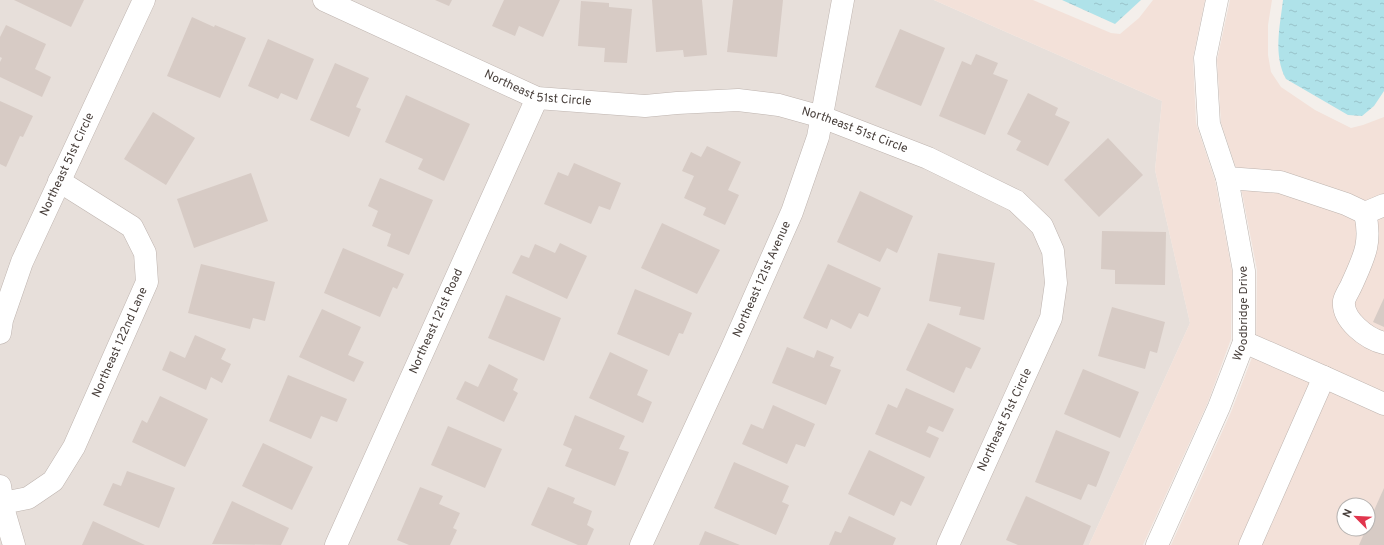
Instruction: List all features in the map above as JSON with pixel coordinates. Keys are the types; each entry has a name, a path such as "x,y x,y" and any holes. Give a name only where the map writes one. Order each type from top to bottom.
{"street":[{"name":"Northeast 51st Circle","path":"0,333 2,320 22,262 144,0"},
{"name":"Northeast 51st Circle","path":"324,0 537,98 645,106 738,100 779,105 822,117 928,158 1016,202 1042,226 1053,251 1056,283 1051,318 948,545"},
{"name":"Northeast 121st Avenue","path":"641,545 731,350 792,212 818,137 843,0"},
{"name":"Woodbridge Drive","path":"1157,545 1219,407 1244,342 1244,271 1227,178 1209,124 1205,58 1217,0"},
{"name":"Northeast 121st Road","path":"336,545 537,98"},
{"path":"1227,178 1280,182 1346,204 1374,209 1366,253 1344,301 1349,319 1361,332 1384,343"},
{"name":"Northeast 122nd Lane","path":"1,494 28,498 53,481 74,448 147,282 145,253 132,226 59,182"},
{"path":"1244,342 1384,404"},
{"path":"1250,545 1324,377"},
{"path":"1,494 14,545"}],"shaded area":[{"path":"0,0 934,0 1162,101 1155,170 1190,323 1089,545 0,545"},
{"path":"934,0 1033,0 1111,33 1120,34 1139,18 1153,0 1205,0 1193,58 1196,123 1215,180 1232,271 1231,339 1208,402 1143,545 1089,545 1190,323 1155,170 1162,101"},
{"path":"1230,0 1272,0 1268,25 1268,55 1271,72 1281,87 1315,110 1351,128 1384,117 1384,545 1171,545 1231,412 1256,347 1257,270 1239,177 1221,123 1217,60"}],"water":[{"path":"1062,0 1141,0 1115,24"},
{"path":"1283,0 1384,0 1384,91 1374,106 1362,116 1348,115 1286,79 1282,70 1278,40"}],"building":[{"path":"14,0 84,0 71,27"},
{"path":"435,0 452,0 449,6"},
{"path":"504,0 560,0 543,37 519,26 515,36 492,26"},
{"path":"652,0 702,0 707,55 684,57 683,50 656,52"},
{"path":"733,0 783,0 777,57 727,52"},
{"path":"581,1 609,3 609,7 632,9 627,63 604,62 605,48 578,46"},
{"path":"192,17 214,27 215,25 246,38 220,98 167,76"},
{"path":"6,25 46,44 35,69 51,77 42,97 0,77 0,62 2,58 0,57 0,37"},
{"path":"900,29 945,48 921,106 875,87"},
{"path":"268,39 314,59 297,100 281,93 278,99 248,86"},
{"path":"976,54 998,63 993,74 1008,80 985,135 939,116 962,61 971,65"},
{"path":"335,63 369,78 356,107 361,109 349,137 310,120"},
{"path":"1028,93 1058,108 1055,115 1070,122 1048,166 1016,150 1021,141 1007,134"},
{"path":"406,95 470,124 444,181 418,169 423,159 385,142"},
{"path":"0,101 33,116 23,137 20,136 6,167 0,164"},
{"path":"153,112 195,138 166,185 124,159"},
{"path":"1108,138 1143,175 1099,217 1064,180"},
{"path":"707,146 741,162 728,190 739,195 725,225 703,215 706,208 684,198 694,176 682,171 691,152 701,157"},
{"path":"574,163 621,183 610,210 599,206 591,224 544,204 558,172 568,176"},
{"path":"251,173 268,221 194,248 177,199"},
{"path":"380,178 433,200 409,255 387,246 391,234 372,226 378,211 368,206"},
{"path":"860,191 913,216 897,253 887,248 880,262 837,242"},
{"path":"662,223 720,250 697,294 641,268"},
{"path":"1102,231 1166,232 1165,285 1115,284 1115,270 1101,269"},
{"path":"560,243 587,256 567,299 512,273 521,255 529,258 535,244 555,253"},
{"path":"343,248 404,274 397,289 393,287 380,317 324,293"},
{"path":"938,253 995,263 984,320 959,315 961,307 929,301"},
{"path":"201,264 275,282 265,321 253,318 250,329 188,313"},
{"path":"828,264 881,288 868,317 859,313 851,329 831,319 827,329 803,318"},
{"path":"635,289 692,313 683,334 679,333 669,356 617,334"},
{"path":"506,295 561,318 544,361 488,338"},
{"path":"1384,298 1384,327 1373,322"},
{"path":"1112,307 1165,322 1157,353 1150,351 1145,369 1098,356"},
{"path":"322,309 361,327 348,355 364,362 354,382 299,357"},
{"path":"928,323 981,348 971,369 966,367 954,393 906,370"},
{"path":"195,335 226,349 221,359 231,364 222,383 211,377 206,390 162,370 170,351 185,358"},
{"path":"787,347 814,358 817,350 834,357 830,366 841,370 826,405 772,383"},
{"path":"610,352 648,370 637,395 652,402 643,423 589,398"},
{"path":"489,364 518,379 513,390 518,393 504,422 456,399 465,381 478,387"},
{"path":"1083,369 1139,392 1120,438 1064,414"},
{"path":"288,375 347,399 337,422 321,416 311,439 269,421"},
{"path":"906,388 954,409 943,432 929,426 926,432 939,438 930,458 875,434 888,404 897,408"},
{"path":"160,396 208,419 185,467 132,442 142,420 147,423"},
{"path":"773,405 815,424 805,447 796,444 787,464 742,444 751,424 763,429"},
{"path":"575,415 625,436 619,449 629,452 615,486 565,466 572,449 563,445"},
{"path":"448,426 502,449 485,488 431,465"},
{"path":"1056,430 1110,452 1096,487 1088,484 1081,500 1035,482"},
{"path":"263,443 313,467 292,510 242,486"},
{"path":"869,450 925,477 911,506 901,501 894,516 848,494"},
{"path":"734,462 789,486 782,502 789,505 776,535 714,508"},
{"path":"127,471 175,488 159,528 103,505 113,483 121,486"},
{"path":"420,487 443,496 439,504 460,513 453,528 457,530 450,545 409,545 397,540"},
{"path":"548,487 575,498 573,503 592,511 587,525 594,529 587,545 578,545 531,525"},
{"path":"1384,488 1384,545 1359,545 1362,537 1376,537 1376,506"},
{"path":"1026,496 1091,526 1083,545 1018,545 1006,540"},
{"path":"232,501 289,528 281,545 212,544"},
{"path":"849,516 896,538 893,545 829,545 835,531 841,533"},
{"path":"93,521 145,545 82,545"},
{"path":"705,531 740,545 699,545"}]}
